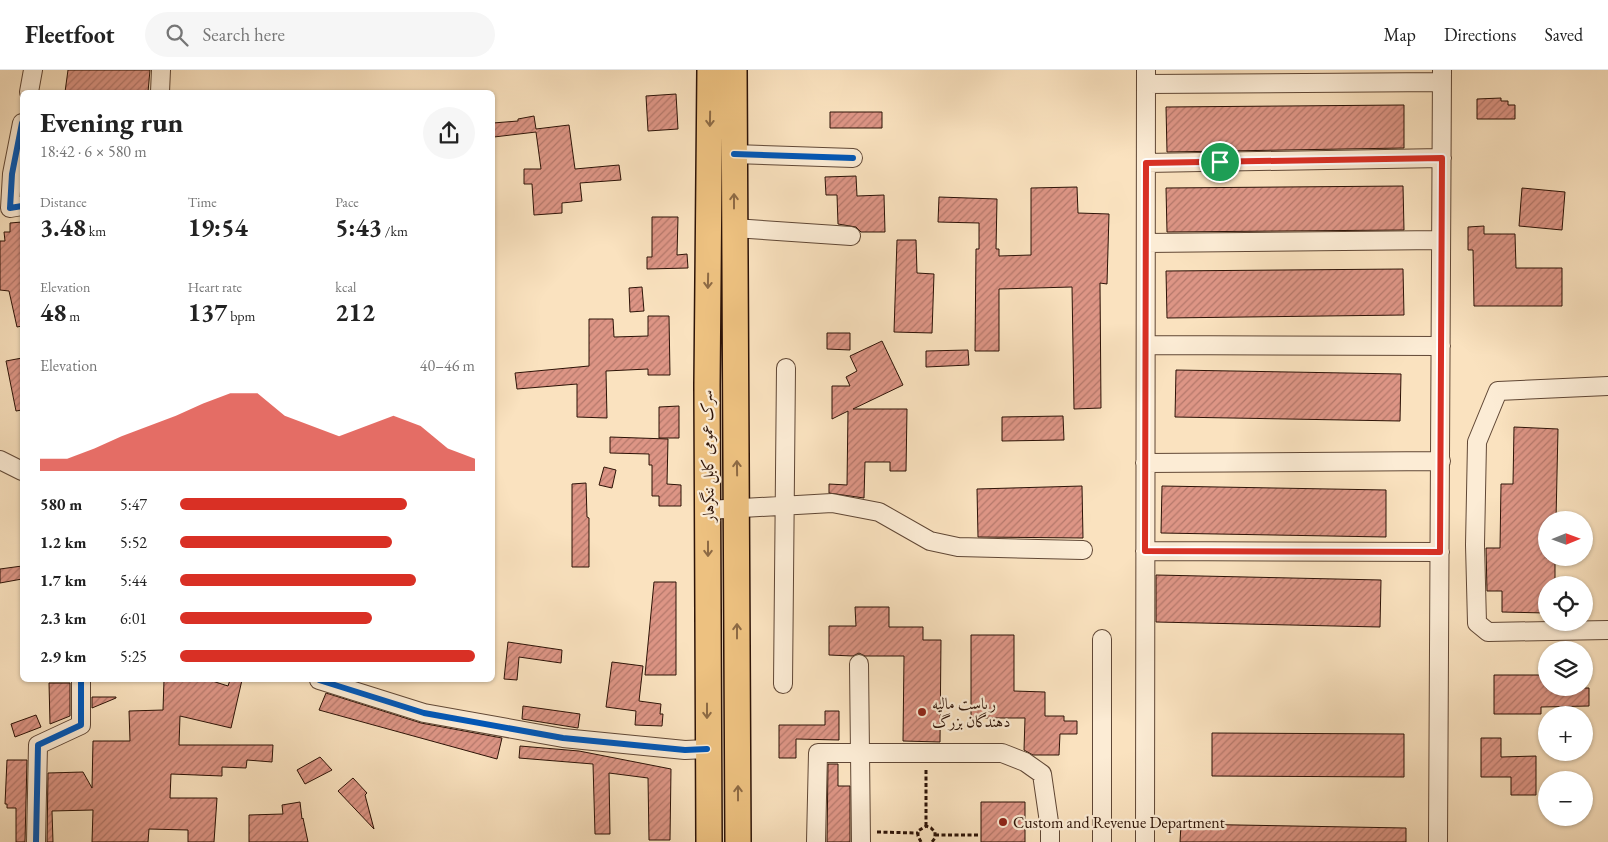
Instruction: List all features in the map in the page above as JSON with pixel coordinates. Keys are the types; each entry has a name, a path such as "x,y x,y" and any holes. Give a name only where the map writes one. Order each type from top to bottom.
{"highway":[{"name":"سرک عمومی کابل ننگرهار","path":"709,842 707,749 707,375 710,70"},
{"name":"سرک عمومی کابل ننگرهار","path":"734,70 738,842"}],"street":[{"path":"29,90 33,70"},
{"path":"160,90 161,70"},
{"path":"1145,842 1146,77 1442,76 1438,842"},
{"path":"11,208 12,174 20,134"},
{"path":"734,154 853,158"},
{"path":"1146,163 1442,158"},
{"path":"734,228 851,236"},
{"path":"1146,243 1441,240"},
{"path":"1146,345 1441,346"},
{"path":"783,684 786,368"},
{"path":"1608,386 1498,391 1477,442 1475,545 1477,623 1488,632 1608,630"},
{"path":"0,460 20,469"},
{"path":"1146,463 1441,461"},
{"path":"708,510 832,503 879,512 930,541 958,547 1083,550"},
{"path":"1145,551 1440,552"},
{"path":"1102,639 1102,842"},
{"path":"859,664 861,842"},
{"path":"36,842 38,745 81,725 81,682"},
{"path":"325,682 424,713 563,738 685,750 707,749"},
{"path":"816,842 818,753 1002,753 1025,762 1042,774 1050,842"}],"path":[{"path":"926,826 927,753"},
{"path":"921,842 918,839 920,828 926,826 934,830 936,835"},
{"path":"877,832 918,833"},
{"path":"936,835 978,835"},
{"path":"932,842 936,835"}],"building":[{"path":"68,70 150,70 148,90 65,90"},
{"path":"676,94 678,129 648,131 646,96"},
{"path":"1501,98 1501,101 1508,101 1508,105 1515,105 1515,119 1477,119 1477,99"},
{"path":"1404,105 1404,148 1167,152 1166,107"},
{"path":"830,112 882,112 882,128 830,128"},
{"path":"534,116 536,129 569,125 575,169 619,165 621,180 580,183 582,201 562,203 562,213 534,215 532,184 524,184 524,169 541,169 536,132 495,137 495,123 518,121 518,119"},
{"path":"856,176 857,196 884,195 885,232 861,232 856,227 838,224 837,195 826,195 825,177"},
{"path":"1403,186 1404,230 1167,232 1166,188"},
{"path":"1077,187 1078,213 1109,214 1107,284 1100,283 1101,408 1074,409 1072,287 999,289 999,351 975,351 976,249 979,249 979,223 938,222 939,197 997,199 996,249 999,249 999,256 1031,255 1031,188"},
{"path":"1522,188 1565,192 1562,230 1519,226"},
{"path":"652,217 678,217 677,255 687,254 688,268 647,269 647,257 652,257"},
{"path":"20,222 20,326 17,327 9,291 0,290 0,241 5,241 4,232 10,232 10,223"},
{"path":"1484,226 1484,234 1515,234 1516,268 1562,268 1562,306 1474,306 1473,250 1468,250 1468,227"},
{"path":"897,240 916,240 917,273 934,274 932,333 894,332"},
{"path":"1403,269 1404,315 1167,318 1166,271"},
{"path":"642,287 644,311 630,312 629,288"},
{"path":"648,316 669,316 670,375 648,375 648,369 606,371 607,418 577,417 577,384 517,389 515,373 589,366 589,319 613,319 614,337 648,336"},
{"path":"827,333 850,333 850,350 827,349"},
{"path":"882,341 903,385 853,409 907,409 906,471 890,471 890,462 865,462 864,498 829,493 829,484 847,485 848,411 832,419 832,386 850,386 846,377 857,371 850,356"},
{"path":"968,350 969,365 926,367 926,351"},
{"path":"20,358 20,410 16,411 6,361"},
{"path":"1176,370 1401,374 1400,421 1175,417"},
{"path":"679,406 679,438 659,438 659,407"},
{"path":"1063,416 1064,440 1002,441 1002,417"},
{"path":"1514,427 1558,429 1556,511 1538,511 1538,566 1555,566 1555,576 1538,576 1538,613 1502,612 1502,591 1487,591 1486,548 1500,548 1501,484 1513,484"},
{"path":"610,437 668,439 667,484 681,485 681,506 659,506 659,496 652,496 652,465 649,465 649,454 610,453"},
{"path":"604,467 616,470 612,488 599,485"},
{"path":"586,483 587,517 589,518 589,567 572,567 572,484"},
{"path":"1082,486 1083,538 978,537 977,489"},
{"path":"1162,486 1386,490 1386,537 1161,533"},
{"path":"20,566 20,579 0,583 0,569"},
{"path":"1156,575 1381,580 1380,627 1156,622"},
{"path":"654,582 676,582 676,675 645,675"},
{"path":"855,607 889,607 889,627 923,627 923,640 941,640 940,742 903,741 904,656 865,656 859,653 853,656 829,655 829,626 856,626"},
{"path":"971,635 1014,635 1014,691 1045,692 1045,716 1064,716 1064,721 1077,721 1077,734 1060,734 1059,755 1033,755 1024,750 1025,718 971,718"},
{"path":"508,642 562,650 561,663 519,657 517,680 504,679"},
{"path":"612,662 643,666 639,701 661,704 660,714 663,714 662,726 635,725 636,711 606,707"},
{"path":"1494,675 1538,675 1538,696 1589,696 1589,706 1538,706 1538,714 1494,714"},
{"path":"164,682 215,682 228,686 229,682 242,682 231,728 180,716 179,745 273,745 272,762 247,760 246,768 222,767 222,776 171,774 170,798 217,798 214,842 188,842 188,830 149,829 148,842 92,842 93,810 52,811 53,842 47,842 48,773 83,772 92,788 93,741 130,741 129,711 163,710"},
{"path":"49,683 70,683 70,716 50,724"},
{"path":"326,693 421,723 502,738 497,759 319,710"},
{"path":"92,697 116,697 116,698 92,708"},
{"path":"523,706 580,714 578,728 522,719"},
{"path":"825,711 839,711 839,740 796,739 796,758 779,758 779,725 825,725"},
{"path":"36,715 41,727 15,737 11,724"},
{"path":"1212,733 1404,734 1404,777 1212,776"},
{"path":"1481,738 1501,738 1501,757 1536,756 1536,795 1511,795 1511,777 1481,777"},
{"path":"520,746 579,751 671,769 670,840 649,840 648,778 609,773 610,834 595,834 593,764 519,758"},
{"path":"320,757 332,770 305,784 297,770"},
{"path":"7,760 27,760 25,842 16,842 16,808 7,808 7,804 5,804"},
{"path":"828,764 838,764 838,786 850,786 850,842 827,842"},
{"path":"353,778 367,793 365,795 374,829 338,791"},
{"path":"300,802 308,842 249,842 249,815 283,814 282,805"},
{"name":"Custom and Revenue Department","path":"981,802 1025,802 1025,842 981,842"},
{"path":"1181,824 1406,828 1406,842 1180,842"}],"cycle path":[{"path":"20,133 12,174 10,208 20,206"},
{"path":"734,154 853,158"},
{"path":"36,842 38,745 81,725 81,682"},
{"path":"325,682 424,713 563,738 685,750 707,749"}],"place":[{"name":"ریاست مالیه دهندگان بزرگ","path":"922,712"},
{"name":"Custom and Revenue Department","path":"1003,822"}],"route":[{"path":"1442,158 1440,552 1145,551 1146,163 1220,162 1442,158"}]}
